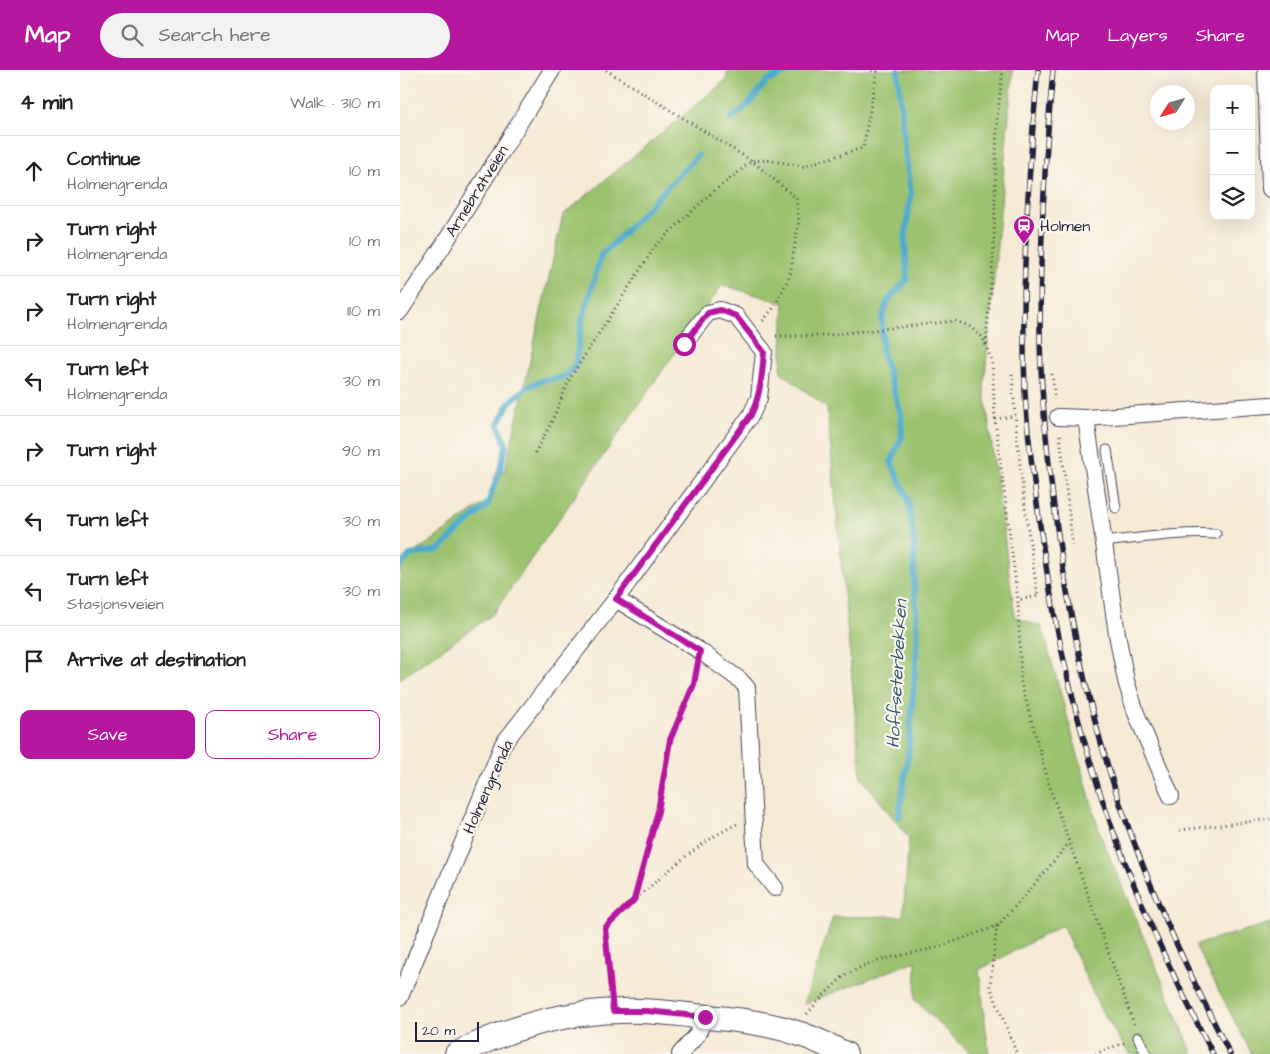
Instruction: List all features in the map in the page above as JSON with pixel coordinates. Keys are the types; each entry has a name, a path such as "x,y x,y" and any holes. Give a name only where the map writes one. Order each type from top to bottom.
{"street":[{"name":"Arnebråtveien","path":"400,311 443,246 552,70"},
{"path":"1266,70 1270,190"},
{"name":"Holmengrenda","path":"400,998 503,744 616,599 751,415 759,398 764,352 736,316 720,310 708,313 684,344"},
{"path":"1058,418 1086,418 1270,405"},
{"path":"1086,418 1117,634 1126,681 1136,714 1171,796"},
{"path":"616,599 700,651 740,680 746,688 756,864 775,888"},
{"path":"457,1054 485,1040 530,1024 574,1015 613,1011 647,1011 733,1019 777,1027 800,1034 845,1054"},
{"path":"680,1054 697,1035 705,1017"}],"lane":[{"path":"1107,450 1116,508"},
{"path":"1095,479 1112,476"},
{"path":"1104,542 1194,533 1216,534"},
{"path":"1138,1037 1146,1054"}],"path":[{"path":"606,70 752,161 796,198 799,220 790,275 775,306 750,336"},
{"path":"535,453 551,423 570,378 656,246 707,197 752,161 767,160 803,166 863,148 877,72 868,70"},
{"path":"986,345 994,245 997,118 1003,70"},
{"path":"750,336 819,336 955,321 969,326 983,338 992,362 995,419 1018,600 1021,683 1051,792 1138,1037 1095,1054"},
{"path":"1012,374 1015,416 1038,596 1018,600"},
{"path":"1052,374 1072,549"},
{"path":"995,419 1015,416"},
{"path":"634,900 658,811 670,740 694,684 700,651"},
{"path":"613,1011 605,928 634,900 702,844 720,832 743,821 754,819"},
{"path":"1180,830 1270,819"},
{"path":"799,1011 807,1014 844,976 863,966 884,959 939,947 997,926 1025,896 1068,843"},
{"path":"997,926 990,986 1017,1054"}],"green space":[{"path":"728,70 1013,70 984,387 1015,617 1042,627 1101,837 1193,1054 1129,1054 1100,1008 1062,925 979,970 989,1054 971,1054 915,1000 916,961 804,1004 833,917 903,916 909,838 861,777 827,408 781,372 784,303 722,285 493,614 400,679 400,563 489,500 506,467 563,215 726,80"},
{"path":"1270,923 1270,1054 1252,1054 1195,945"}],"waterway":[{"path":"731,119 748,105 767,81 792,70"},
{"name":"Hoffseterbekken","path":"898,70 904,143 911,193 905,239 907,280 888,300 882,319 882,352 901,414 902,437 891,462 908,499 914,542 914,584 918,637 908,755 899,817"},
{"path":"400,567 410,555 439,550 487,506 501,467 506,445 498,424 509,403 527,387 544,380 563,377 575,367 582,322 601,255 698,155"}],"railway":[{"path":"1038,70 1026,230 1024,351 1029,439 1048,581 1060,644 1075,706 1104,804 1146,914 1213,1054"},
{"path":"1053,70 1045,167 1040,351 1050,477 1065,581 1081,664 1114,786 1150,884 1175,941 1230,1054"}],"place":[{"name":"Holmen","path":"1024,245"}],"route":[{"path":"684,344 708,313 720,310 736,316 764,352 762,382 759,398 751,415 616,599 700,651 694,684 670,740 658,811 634,900 605,928 613,1011 647,1011 705,1017"}]}
